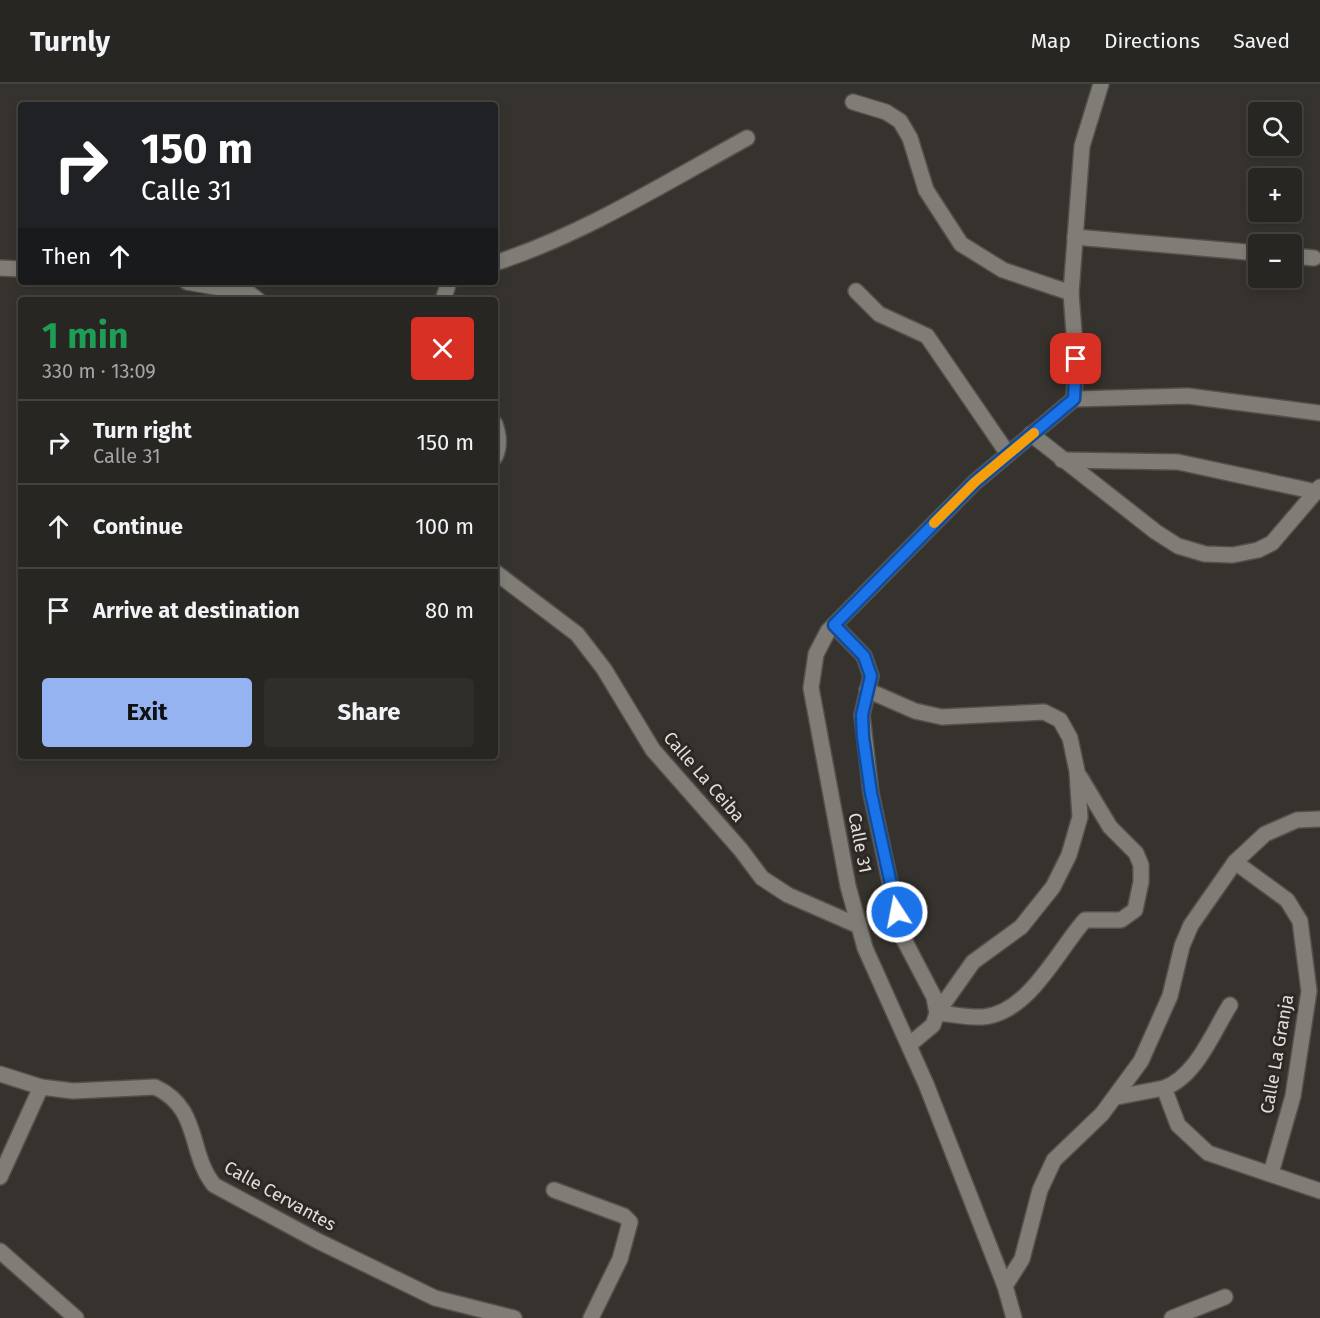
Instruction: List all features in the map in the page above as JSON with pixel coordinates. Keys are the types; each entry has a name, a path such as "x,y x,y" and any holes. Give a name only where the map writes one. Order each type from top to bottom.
{"street":[{"path":"1100,84 1082,146 1071,293 1076,359 1074,399 1188,396 1320,413"},
{"path":"853,102 886,112 900,121 910,138 926,190 962,244 1003,270 1071,293"},
{"path":"498,262 522,254 620,209 747,138"},
{"path":"1075,237 1248,252"},
{"path":"1302,257 1314,258"},
{"path":"0,268 18,269"},
{"path":"204,285 249,293 254,297"},
{"path":"856,291 879,314 927,336 1008,454"},
{"name":"Calle 31","path":"1014,1318 1005,1286 909,1045 865,948 848,886 811,688 816,654 834,625 975,482 1074,399"},
{"path":"498,432 498,450"},
{"path":"1031,435 1156,532 1178,546 1205,554 1233,555 1258,550 1272,543 1319,489"},
{"path":"1062,460 1178,462 1319,489"},
{"name":"Calle La Ceiba","path":"498,574 577,634 603,669 653,750 741,850 762,878 788,895 859,926"},
{"path":"834,625 864,656 871,676 862,715 871,793 901,934 934,997 937,1013"},
{"path":"867,690 915,711 942,717 1044,712 1060,720 1070,738 1077,771 1080,817 1069,855 1053,887 1021,927 973,962 937,1013 933,1025 909,1045"},
{"path":"937,1013 983,1017 1001,1012 1019,1000 1047,972 1085,920 1121,920 1135,910 1141,882 1141,865 1136,853 1110,827 1094,805 1077,771"},
{"path":"1005,1286 1022,1259 1040,1190 1054,1160 1117,1097 1141,1061 1170,996 1182,946 1191,925 1234,862 1265,834 1297,820 1320,819"},
{"name":"Calle La Granja","path":"1234,862 1287,900 1300,921 1309,990 1293,1096 1271,1173"},
{"path":"1117,1097 1164,1089 1174,1085 1193,1065 1230,1005"},
{"name":"Calle Cervantes","path":"0,1074 41,1087 73,1090 156,1088 175,1098 181,1107 201,1153 205,1174 214,1185 318,1241 435,1298 514,1318"},
{"path":"0,1177 41,1087"},
{"path":"1164,1089 1178,1125 1208,1153 1320,1191"},
{"path":"554,1190 624,1216 630,1222 620,1259 591,1318"},
{"path":"0,1251 76,1318"},
{"path":"1172,1318 1225,1297"}],"slow traffic":[{"path":"934,523 975,482 1034,433"}],"route":[{"path":"897,912 871,793 863,737 862,715 871,676 864,656 834,625 975,482 1074,399 1076,359"}]}
